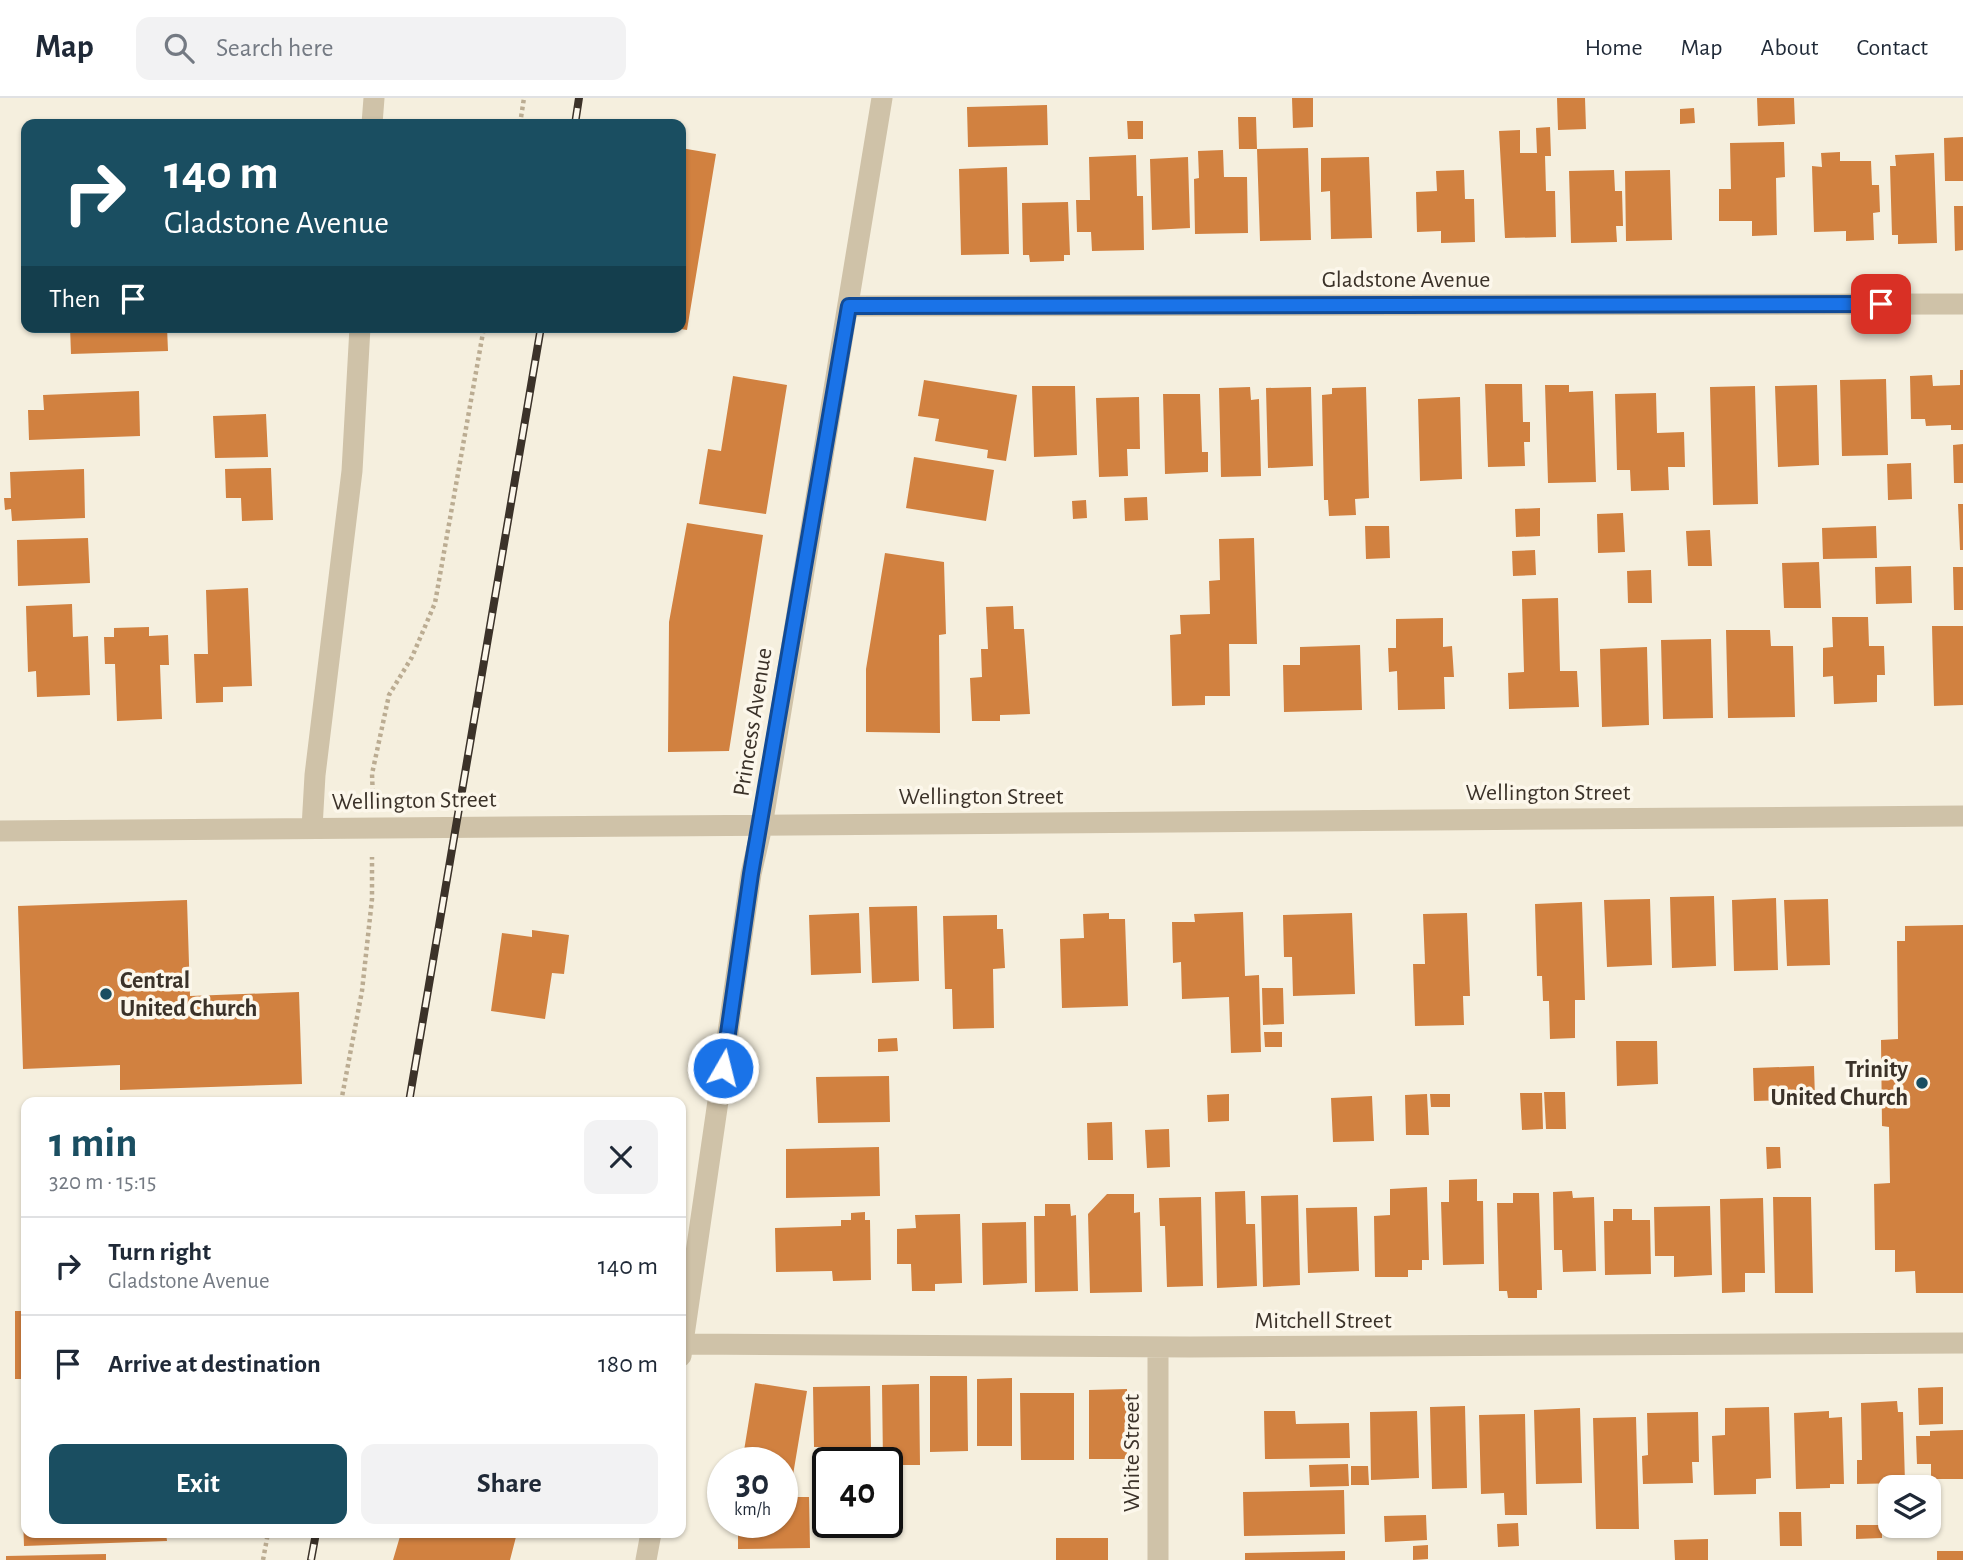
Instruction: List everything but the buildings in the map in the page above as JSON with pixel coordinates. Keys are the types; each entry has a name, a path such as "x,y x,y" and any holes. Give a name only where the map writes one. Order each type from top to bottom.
{"street":[{"path":"372,119 373,98"},
{"name":"Princess Avenue","path":"686,1322 751,874 762,825 882,98"},
{"name":"Gladstone Avenue","path":"849,306 1963,304"},
{"path":"312,828 315,775 352,471 360,333"},
{"name":"Wellington Street","path":"0,831 1963,816"},
{"name":"Mitchell Street","path":"686,1350 1963,1342"},
{"name":"White Street","path":"1157,1560 1158,1347"},
{"path":"646,1560 650,1538"}],"path":[{"path":"521,119 524,98"},
{"path":"342,1097 372,899 372,774 389,695 412,657 435,603 483,333"},
{"path":"263,1560 267,1538"}],"railway":[{"path":"576,119 579,98"},
{"path":"410,1097 540,333"},
{"path":"311,1560 315,1538"}],"place":[{"name":"Central United Church","path":"106,994"},
{"name":"Trinity United Church","path":"1922,1083"}],"route":[{"path":"723,1068 751,874 762,825 849,306 1881,304"}]}
